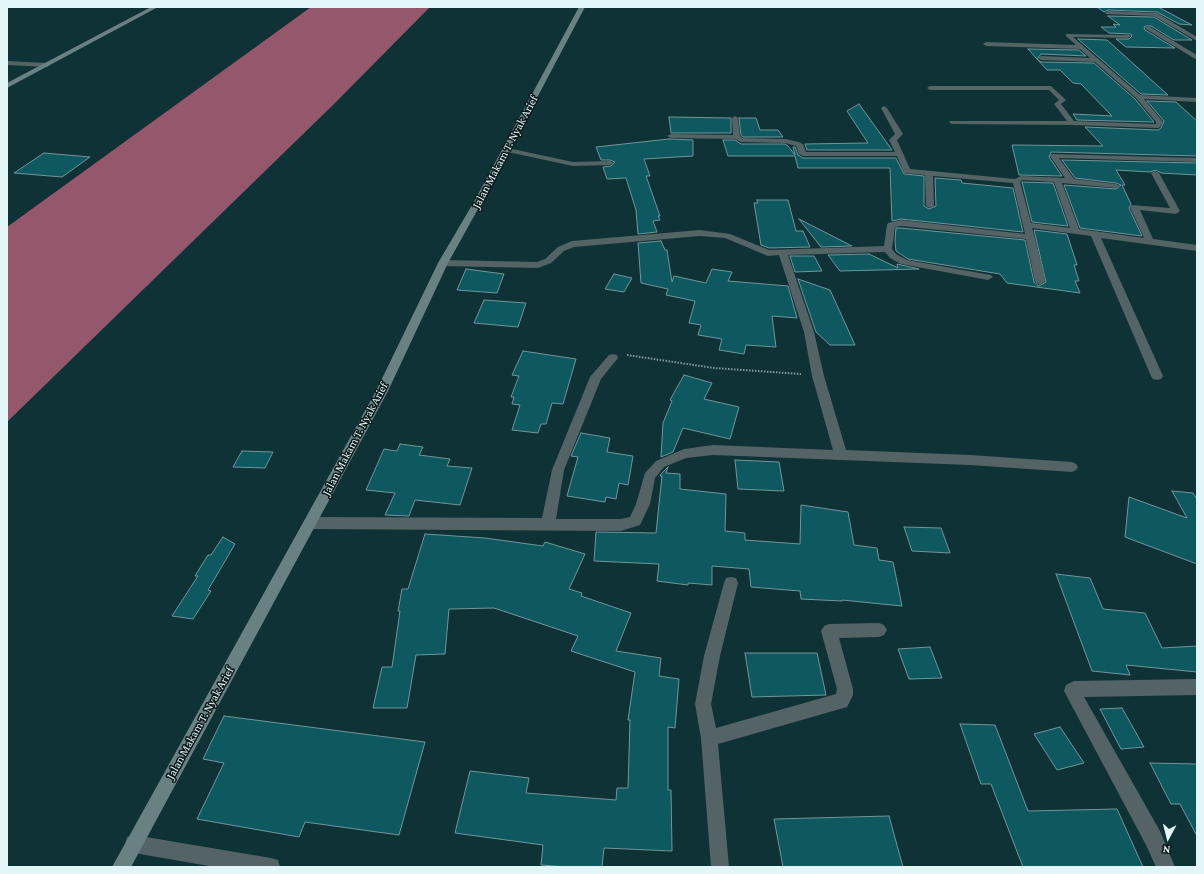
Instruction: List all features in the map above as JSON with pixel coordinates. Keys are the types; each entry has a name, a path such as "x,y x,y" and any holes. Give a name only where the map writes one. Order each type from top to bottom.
{"street":[{"path":"7,86 154,7"},
{"name":"Jalan Makam T. Nyak Arief","path":"121,867 311,523 382,391 443,263 506,150 582,7"},
{"path":"1108,13 1155,14 1197,39"},
{"path":"1148,28 1197,58"},
{"path":"952,122 1072,123 1158,126 1160,122 1138,97 1068,35 1128,36"},
{"path":"986,44 1082,47"},
{"path":"1053,46 1067,59"},
{"path":"1041,58 1097,60"},
{"path":"7,63 47,65"},
{"path":"930,88 1051,88 1063,100 1057,104 1072,123"},
{"path":"1138,97 1197,100"},
{"path":"884,108 899,134 893,140 907,171 1016,181 1017,179 1021,178 1116,186"},
{"path":"735,118 736,137"},
{"path":"671,136 736,137 740,140 785,141 799,144 803,154 900,154"},
{"path":"506,150 573,164 610,163"},
{"path":"1070,181 1054,156 1197,160"},
{"path":"928,173 930,206"},
{"path":"1150,242 1134,207 1176,212 1156,173"},
{"path":"1057,180 1076,232"},
{"path":"1016,181 1040,282"},
{"path":"988,277 904,262 893,256 888,249 891,225 901,222 1030,237"},
{"path":"1027,225 1197,248"},
{"path":"443,263 538,265 548,261 561,249 572,244 700,233 727,236 768,252 888,249"},
{"path":"1095,235 1157,376"},
{"path":"783,252 809,332 818,376 841,455"},
{"path":"548,524 558,470 596,377 613,358"},
{"path":"311,523 621,525 635,521 643,504 649,476 660,464 684,454 713,450 970,460 1072,468"},
{"path":"720,867 709,738 703,704 712,656 731,583"},
{"path":"709,738 841,701 845,695 845,689 829,631 879,630"},
{"path":"1166,867 1153,838 1072,691 1074,689 1197,687"},
{"path":"134,844 271,867"}],"path":[{"path":"613,358 626,354 714,368 818,376"}],"shaded area":[{"path":"311,7 430,7 334,104 7,422 7,227"}],"building":[{"path":"1097,7 1158,7 1192,25 1179,24 1157,12 1108,10 1104,12"},
{"path":"1108,16 1154,17 1192,40 1174,40 1151,26 1146,26 1144,27 1145,30 1175,48 1126,47 1116,39 1129,39 1132,36 1131,34 1109,33 1101,27 1116,27 1113,24 1120,25"},
{"path":"1078,39 1107,40 1168,95 1141,94"},
{"path":"1028,49 1079,50 1086,56 1041,54 1037,59"},
{"path":"1037,59 1041,62 1094,63 1135,99 1154,122 1077,120 1073,114 1112,116 1081,84 1073,83 1060,70 1047,70"},
{"path":"1147,101 1176,102 1197,121 1197,156 1051,152 1049,157 1062,176 1019,175 1012,145 1103,146 1085,127 1158,130 1161,128 1164,121"},
{"path":"859,104 892,150 807,150 805,144 868,143 847,111"},
{"path":"669,117 731,118 731,133 671,133"},
{"path":"739,118 756,118 760,130 778,130 783,137 743,137 741,135"},
{"path":"669,139 693,140 693,156 644,159 650,176 646,176 660,216 658,216 660,220 653,221 657,232 638,234 636,210 626,178 607,179 603,167 611,166 615,162 610,160 601,160 596,147"},
{"path":"723,140 735,140 741,144 785,144 795,155 793,147 795,147 798,155 803,158 896,158 904,174 924,176 924,206 929,209 936,206 935,178 961,180 962,183 1013,188 1023,232 901,219 892,221 890,168 798,168 795,156 728,156"},
{"path":"44,153 90,157 62,177 14,173"},
{"path":"1062,160 1197,163 1197,175 1161,173 1156,170 1150,172 1116,170 1125,185 1122,185 1131,204 1129,208 1142,236 1080,228 1064,185 1116,189 1121,185 1116,183 1075,178"},
{"path":"1022,182 1053,183 1068,226 1032,222"},
{"path":"757,200 788,200 796,231 803,231 810,247 769,248 761,245 754,203 758,203"},
{"path":"799,219 852,246 821,247"},
{"path":"896,228 1025,240 1034,282 1039,286 1046,282 1034,230 1067,234 1077,265 1074,265 1079,281 1075,281 1080,293 1007,283 1000,274 908,259 896,251"},
{"path":"661,241 665,250 667,250 672,282 674,276 706,283 712,269 732,272 728,281 788,286 797,318 772,316 776,347 746,345 744,354 719,350 722,339 698,335 701,325 689,323 695,301 666,295 668,289 641,283 638,243"},
{"path":"869,254 898,268 897,264 919,269 840,271 828,255"},
{"path":"790,256 814,256 822,271 795,272"},
{"path":"466,269 504,274 497,293 457,290"},
{"path":"614,274 632,278 624,292 605,289"},
{"path":"798,279 830,290 855,345 830,345 816,332"},
{"path":"484,300 526,303 518,327 474,323"},
{"path":"523,351 576,359 563,404 552,403 546,424 541,424 538,433 512,430 520,405 512,404 514,397 511,397 519,376 512,375"},
{"path":"684,375 712,383 704,399 739,407 730,439 683,428 673,452 661,457 663,423 672,401 670,400"},
{"path":"581,433 610,438 607,452 633,456 628,485 619,483 616,499 606,497 605,502 567,496 578,457 571,456"},
{"path":"400,444 423,447 419,455 450,459 447,466 472,468 460,505 415,500 409,516 385,515 395,493 366,490 384,449 397,451"},
{"path":"242,451 273,452 265,468 233,467"},
{"path":"735,460 779,462 784,491 738,489"},
{"path":"668,467 666,473 680,474 680,489 726,494 725,531 745,533 745,540 800,544 801,505 848,512 854,545 877,548 879,560 893,562 902,606 842,600 801,599 800,591 751,587 749,569 712,566 712,585 688,583 688,585 657,581 659,564 594,561 596,532 656,533 662,476 660,476"},
{"path":"1172,491 1193,493 1197,499 1197,564 1125,537 1129,497 1187,518"},
{"path":"904,527 941,528 950,553 912,551"},
{"path":"425,534 485,538 543,546 545,542 585,554 569,589 582,593 581,596 631,613 616,651 661,658 659,676 679,679 675,728 668,727 668,790 671,790 672,851 604,848 602,867 541,865 543,845 455,833 470,771 529,778 526,793 616,800 617,788 628,788 630,720 628,720 635,672 571,651 578,636 494,608 449,609 445,654 416,655 407,708 373,708 382,667 392,667 402,589 408,589"},
{"path":"223,537 235,544 208,590 211,591 193,619 172,616 198,576 195,576 208,555 211,555"},
{"path":"1056,574 1090,578 1103,609 1145,613 1162,648 1197,646 1197,672 1126,665 1130,675 1092,671"},
{"path":"930,647 942,678 909,679 898,649"},
{"path":"745,653 817,653 826,695 752,697"},
{"path":"1122,708 1144,747 1121,749 1100,709"},
{"path":"224,716 425,742 399,835 305,822 299,837 197,819 224,763 203,759"},
{"path":"960,724 995,725 1028,811 1117,809 1143,867 1023,867 991,784 981,784"},
{"path":"1060,727 1084,763 1057,770 1034,734"},
{"path":"1150,763 1197,764 1197,836 1180,804 1171,804"},
{"path":"889,816 903,867 783,867 774,819"}]}
